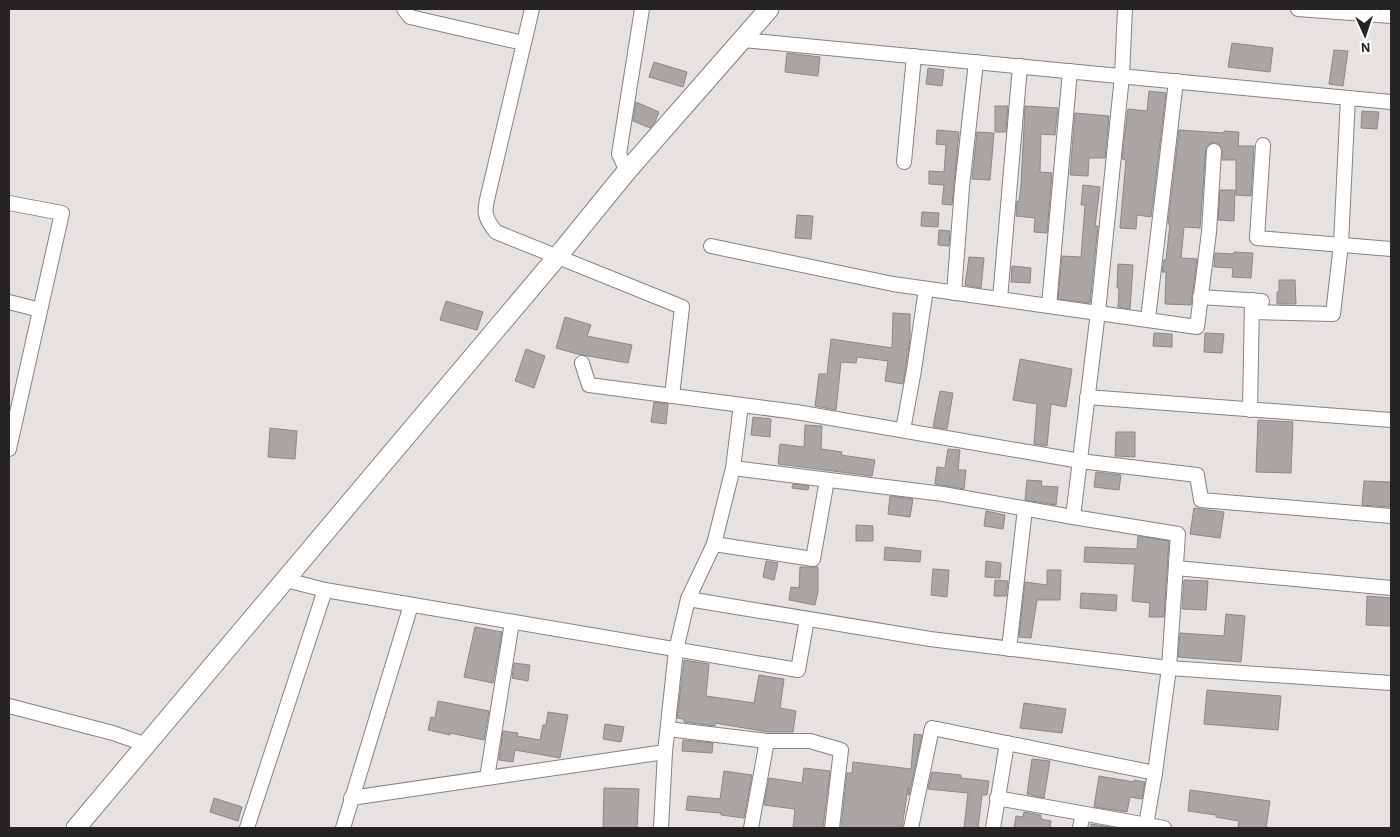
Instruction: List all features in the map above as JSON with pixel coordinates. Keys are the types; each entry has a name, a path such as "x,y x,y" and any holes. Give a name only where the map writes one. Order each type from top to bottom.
{"main road":[{"path":"76,828 627,172 769,9"}],"street":[{"path":"404,9 410,17 523,43"},
{"path":"532,9 485,209 487,222 496,232 682,307 672,396"},
{"path":"627,172 619,154 642,9"},
{"path":"1073,517 1098,312 1122,76 1125,9"},
{"path":"1298,9 1391,16"},
{"path":"743,40 1391,102"},
{"path":"904,162 914,56"},
{"path":"954,293 962,187 976,62"},
{"path":"1000,299 1020,66"},
{"path":"1049,306 1070,71"},
{"path":"1148,319 1176,81"},
{"path":"1200,297 1333,314 1341,244 1348,98"},
{"path":"1263,145 1257,238 1391,249"},
{"path":"711,246 893,284 1197,327 1209,232 1214,151"},
{"path":"9,202 62,213 40,310 14,400 9,449"},
{"path":"903,430 926,289"},
{"path":"9,302 40,310"},
{"path":"1250,410 1255,304"},
{"path":"582,363 589,385 796,412 1080,461 1196,475 1201,500 1391,516"},
{"path":"1087,397 1391,420"},
{"path":"661,828 665,752 676,650 688,600 714,544 733,468 741,405"},
{"path":"733,468 943,494 1178,534 1169,668 1146,825"},
{"path":"714,544 813,559 827,480"},
{"path":"1009,649 1025,509"},
{"path":"1176,568 1391,588"},
{"path":"286,580 325,590 410,605 798,670 807,619"},
{"path":"247,828 325,590"},
{"path":"688,600 930,639 1169,668 1391,683"},
{"path":"342,828 410,605"},
{"path":"487,778 512,622"},
{"path":"9,706 113,733 147,745"},
{"path":"911,828 932,728 1155,773"},
{"path":"668,729 767,741 810,741 841,750 832,828"},
{"path":"751,828 767,741"},
{"path":"993,828 1008,743"},
{"path":"351,798 665,752"},
{"path":"997,798 1164,828"},
{"path":"1080,828 1083,814"}],"building":[{"path":"1232,43 1273,48 1270,72 1228,67"},
{"path":"1334,50 1348,51 1343,86 1329,84"},
{"path":"787,53 820,57 818,76 785,72"},
{"path":"654,62 687,72 683,87 649,77"},
{"path":"928,68 944,70 942,86 926,84"},
{"path":"1149,91 1166,93 1151,217 1137,215 1136,229 1120,228 1126,160 1122,159 1128,109 1147,111"},
{"path":"636,102 659,112 650,128 633,121"},
{"path":"995,106 1008,106 1006,132 995,132"},
{"path":"1025,106 1058,108 1055,135 1041,134 1040,172 1052,173 1047,233 1034,232 1035,218 1016,216 1021,185"},
{"path":"1362,111 1379,112 1377,129 1361,128"},
{"path":"1075,113 1109,116 1105,158 1089,158 1088,176 1070,175"},
{"path":"937,130 959,132 952,205 942,204 944,185 929,184 929,171 944,172 946,145 936,144"},
{"path":"1179,130 1239,132 1238,146 1254,146 1251,196 1236,195 1236,160 1222,160 1222,148 1218,143 1211,143 1206,147 1200,228 1184,227 1181,258 1197,259 1191,305 1165,304 1166,272 1162,272 1164,260 1166,260 1170,224 1168,224"},
{"path":"977,132 994,133 990,180 972,179"},
{"path":"1083,185 1100,187 1095,226 1098,226 1090,303 1058,299 1062,256 1081,257 1085,205 1081,205"},
{"path":"1220,190 1235,190 1234,221 1218,220"},
{"path":"922,212 939,213 938,227 921,226"},
{"path":"797,215 813,216 811,239 795,238"},
{"path":"939,230 950,231 949,246 938,245"},
{"path":"1234,252 1253,253 1251,278 1232,277 1233,268 1214,267 1215,253 1233,254"},
{"path":"969,257 984,258 981,288 965,285"},
{"path":"1118,264 1133,265 1130,309 1118,307"},
{"path":"1012,266 1031,268 1030,283 1011,282"},
{"path":"1279,280 1295,280 1296,304 1277,304"},
{"path":"446,301 483,312 477,330 440,320"},
{"path":"893,313 910,314 910,339 903,384 885,381 888,361 857,357 856,363 841,362 836,410 815,406 819,374 827,374 831,339 892,348"},
{"path":"565,317 591,325 587,336 632,345 628,363 577,354 556,348"},
{"path":"1154,333 1172,334 1172,347 1153,346"},
{"path":"1205,333 1224,334 1222,353 1204,352"},
{"path":"526,349 545,356 534,388 515,381"},
{"path":"1020,359 1072,369 1066,407 1051,404 1047,446 1034,444 1037,404 1013,400"},
{"path":"940,391 953,393 947,429 933,427"},
{"path":"654,402 668,404 666,424 651,422"},
{"path":"753,417 771,419 770,437 751,435"},
{"path":"1258,420 1293,422 1291,473 1256,472"},
{"path":"805,425 822,426 821,449 842,452 841,455 875,460 872,476 778,464 780,444 804,447"},
{"path":"270,428 297,431 295,459 268,457"},
{"path":"1116,432 1135,432 1135,457 1115,456"},
{"path":"948,449 960,450 958,470 966,470 964,489 935,484 937,467 945,468"},
{"path":"1096,472 1121,475 1119,490 1094,487"},
{"path":"1027,480 1042,481 1041,486 1058,487 1056,505 1025,500"},
{"path":"1364,481 1391,482 1391,507 1362,505"},
{"path":"793,484 809,486 808,490 792,488"},
{"path":"890,496 913,499 910,517 888,514"},
{"path":"1194,508 1224,512 1220,538 1190,534"},
{"path":"986,511 1005,515 1003,529 984,526"},
{"path":"856,525 873,526 873,541 856,541"},
{"path":"1138,536 1169,541 1164,617 1149,617 1150,603 1132,601 1135,564 1084,562 1085,547 1137,549"},
{"path":"885,547 921,551 920,562 884,560"},
{"path":"766,561 778,563 774,580 763,577"},
{"path":"986,561 1001,563 1000,578 985,577"},
{"path":"800,567 818,567 818,592 815,605 789,600 791,587 799,588"},
{"path":"933,569 949,570 947,597 931,595"},
{"path":"1047,570 1061,570 1060,600 1037,600 1031,638 1019,637 1025,582 1047,585"},
{"path":"995,580 1008,581 1006,596 994,596"},
{"path":"1184,580 1208,581 1206,610 1182,609"},
{"path":"1081,593 1117,595 1116,611 1080,608"},
{"path":"1367,596 1391,598 1391,626 1366,625"},
{"path":"1226,614 1245,616 1241,662 1178,657 1180,633 1224,636"},
{"path":"475,627 502,632 493,683 464,677"},
{"path":"684,660 709,664 706,696 754,703 759,675 784,679 780,708 796,711 793,732 768,732 715,723 715,726 684,722 684,719 677,718"},
{"path":"514,663 530,665 528,681 512,678"},
{"path":"1207,690 1281,696 1278,730 1204,724"},
{"path":"438,701 489,711 484,740 428,730 431,717 435,718"},
{"path":"1024,703 1066,709 1062,733 1020,728"},
{"path":"548,712 568,715 560,758 515,750 513,762 499,760 503,731 518,733 517,736 540,740 543,725 546,725"},
{"path":"605,724 624,727 621,742 603,739"},
{"path":"914,734 922,735 909,795 908,787 902,828 841,828 847,773 852,773 853,762 911,769"},
{"path":"683,740 713,743 712,753 682,751"},
{"path":"1032,759 1050,761 1044,798 1027,794"},
{"path":"804,768 830,771 823,828 793,828 795,809 764,805 769,778 802,783"},
{"path":"724,771 752,775 744,818 721,815 721,813 686,810 688,796 720,799"},
{"path":"932,772 961,775 961,778 989,781 987,795 982,795 978,828 964,828 968,793 928,789"},
{"path":"1099,776 1145,782 1142,799 1130,797 1127,812 1094,807"},
{"path":"604,788 639,789 637,828 603,828"},
{"path":"1190,790 1270,801 1266,828 1238,828 1239,821 1188,811"},
{"path":"214,798 242,807 238,821 210,812"},
{"path":"1024,812 1041,815 1041,819 1051,821 1050,828 1014,828 1016,816 1023,817"},
{"path":"1091,824 1116,828 1091,828"}]}
